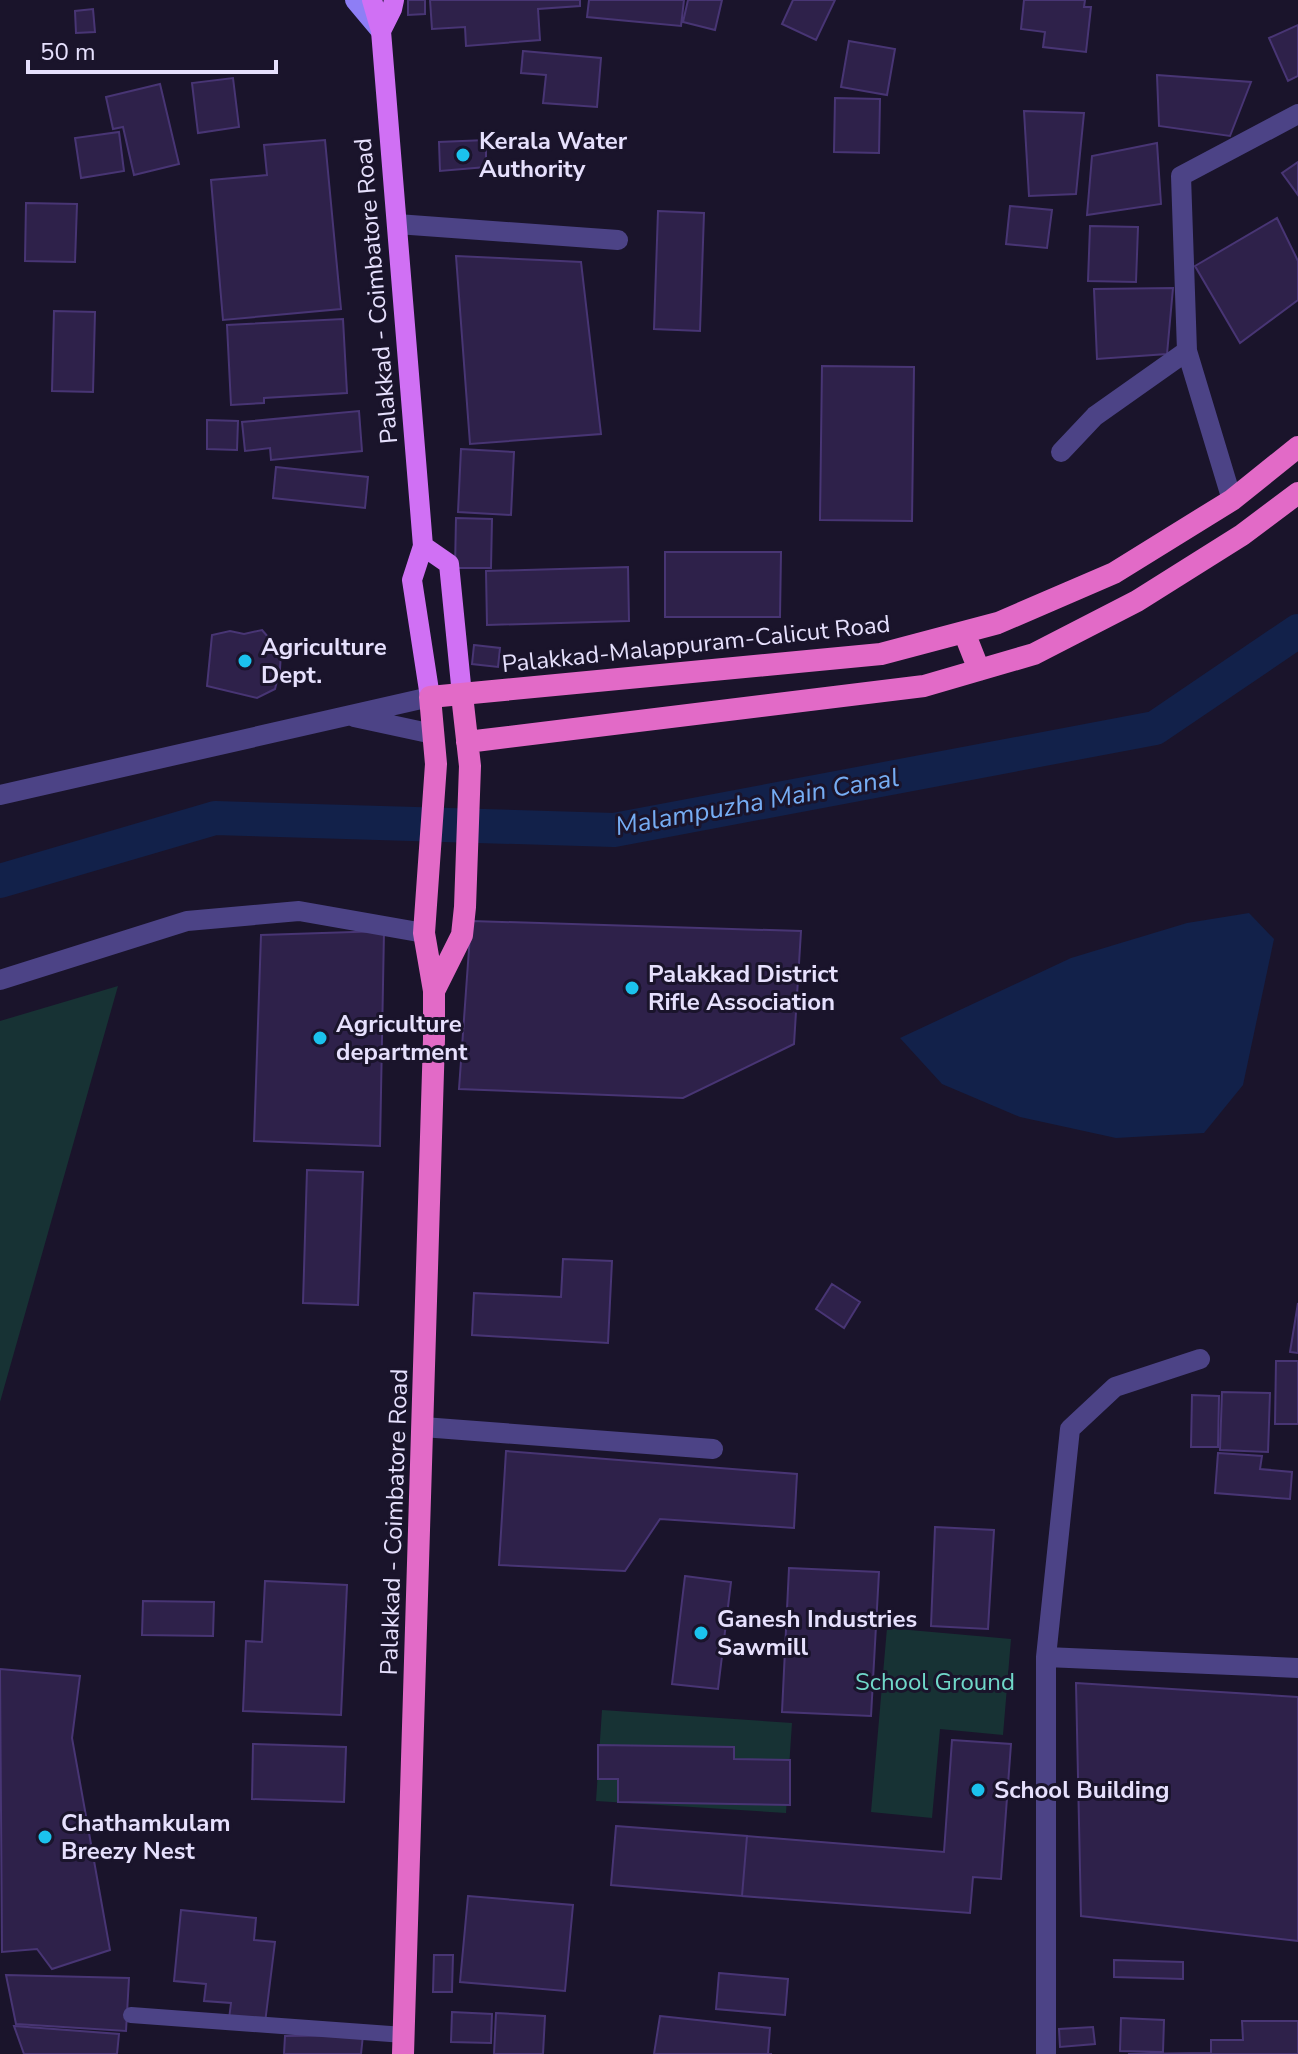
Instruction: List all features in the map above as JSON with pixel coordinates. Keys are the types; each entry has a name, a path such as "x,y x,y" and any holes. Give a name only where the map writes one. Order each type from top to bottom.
{"highway":[{"name":"Palakkad-Malappuram-Calicut Road","path":"430,697 881,654 998,623 1114,573 1232,500 1298,447"},
{"path":"467,742 924,686 1034,654 1137,601 1242,535 1298,493"},
{"path":"964,632 979,670"},
{"name":"Palakkad - Coimbatore Road","path":"434,991 462,935 465,907 470,766 462,695"},
{"name":"Palakkad - Coimbatore Road","path":"403,2044 434,991 424,933 436,764 430,697"}],"main road":[{"path":"355,0 381,31"},
{"name":"Palakkad - Coimbatore Road","path":"372,0 381,31 423,546 412,580 430,697"},
{"name":"Palakkad - Coimbatore Road","path":"381,31 394,0"},
{"name":"Palakkad - Coimbatore Road","path":"423,546 449,564 462,695"}],"street":[{"path":"1232,500 1187,351 1181,176 1298,114"},
{"path":"397,224 618,240"},
{"path":"1061,452 1095,416 1187,351"},
{"path":"0,795 430,697"},
{"path":"346,715 433,734"},
{"path":"0,980 187,921 299,911 424,933"},
{"path":"1046,2054 1046,1657 1070,1429 1115,1387 1200,1359"},
{"path":"423,1427 713,1449"},
{"path":"1046,1657 1298,1668"}],"lane":[{"path":"131,2015 403,2044"}],"green space":[{"path":"118,986 0,1402 0,1021"},
{"name":"School Ground","path":"887,1628 1011,1639 1003,1735 940,1729 932,1818 871,1812"},
{"path":"602,1710 792,1723 786,1813 596,1801"}],"water":[{"path":"1249,913 1274,939 1243,1085 1204,1133 1116,1138 1020,1117 942,1084 900,1038 1071,958 1187,923"}],"building":[{"path":"408,0 425,0 425,14 408,15"},
{"path":"430,0 580,0 580,6 538,9 540,40 466,46 465,27 432,29"},
{"path":"589,0 684,0 681,26 587,17"},
{"path":"688,0 722,0 715,30 683,22"},
{"path":"793,0 835,0 816,40 782,24"},
{"path":"1024,0 1085,0 1084,7 1091,7 1086,52 1043,47 1045,32 1021,29"},
{"path":"93,9 95,32 76,33 75,11"},
{"path":"1298,25 1298,76 1288,81 1269,38"},
{"path":"849,41 895,49 887,95 841,87"},
{"path":"523,51 601,58 597,107 543,103 546,75 521,73"},
{"path":"1157,75 1251,82 1230,136 1159,126"},
{"path":"233,78 239,127 198,133 192,83"},
{"path":"160,84 179,164 134,175 123,127 113,129 106,97"},
{"path":"835,98 880,99 879,153 834,152"},
{"path":"1024,111 1084,113 1076,194 1029,196"},
{"path":"119,132 124,171 81,178 75,138"},
{"path":"325,140 341,309 223,320 211,180 267,175 264,145"},
{"name":"Kerala Water Authority","path":"486,140 486,167 440,171 439,142"},
{"path":"1157,143 1161,204 1087,215 1092,156"},
{"path":"1298,162 1298,195 1282,173"},
{"path":"26,203 77,204 75,262 25,261"},
{"path":"1010,206 1052,210 1047,248 1006,244"},
{"path":"658,211 704,213 700,331 654,329"},
{"path":"1277,218 1298,261 1298,300 1240,343 1195,266"},
{"path":"1090,226 1138,227 1136,282 1088,281"},
{"path":"456,256 581,262 601,434 470,444"},
{"path":"1173,288 1167,354 1097,359 1094,289"},
{"path":"54,311 95,312 93,392 52,391"},
{"path":"343,319 347,393 264,398 264,403 231,405 227,325"},
{"path":"822,366 914,367 912,521 820,520"},
{"path":"359,411 362,451 271,460 270,448 245,451 242,422"},
{"path":"207,420 238,421 237,450 207,449"},
{"path":"461,449 514,452 511,515 458,512"},
{"path":"276,467 368,477 365,508 273,498"},
{"path":"456,518 492,519 491,568 455,568"},
{"path":"665,552 781,552 780,617 665,617"},
{"path":"628,567 629,621 487,625 486,571"},
{"name":"Agriculture Dept.","path":"262,630 281,652 275,689 257,698 207,686 212,635"},
{"path":"474,645 500,648 498,667 472,664"},
{"name":"Palakkad District Rifle Association","path":"471,921 801,931 794,1044 683,1098 459,1089"},
{"name":"Agriculture department","path":"384,931 380,1146 254,1141 261,935"},
{"path":"307,1170 363,1172 358,1305 303,1303"},
{"path":"563,1259 612,1261 608,1343 472,1335 474,1293 561,1297"},
{"path":"832,1284 860,1302 844,1328 816,1309"},
{"path":"1298,1303 1298,1353 1290,1352"},
{"path":"1276,1361 1298,1361 1298,1424 1275,1424"},
{"path":"1222,1392 1270,1393 1268,1452 1220,1450"},
{"path":"1192,1395 1219,1396 1218,1447 1191,1447"},
{"path":"506,1451 797,1474 794,1528 660,1519 625,1571 499,1565"},
{"path":"1218,1453 1262,1456 1260,1469 1292,1472 1290,1499 1215,1493"},
{"path":"935,1527 994,1530 988,1629 931,1626"},
{"path":"789,1568 879,1572 871,1716 782,1712"},
{"name":"Ganesh Industries Sawmill","path":"685,1576 731,1582 718,1689 672,1684"},
{"path":"265,1581 347,1585 341,1715 243,1711 246,1641 262,1642"},
{"path":"143,1601 214,1602 213,1636 142,1635"},
{"name":"Chathamkulam Breezy Nest","path":"0,1669 80,1676 72,1738 110,1950 52,1969 37,1949 2,1952"},
{"path":"1076,1683 1298,1697 1298,1941 1081,1916"},
{"name":"School Building","path":"952,1740 1011,1744 1001,1879 973,1877 970,1913 742,1896 747,1836 944,1852"},
{"path":"253,1744 346,1747 344,1802 252,1799"},
{"path":"598,1745 734,1747 734,1759 790,1760 790,1805 618,1802 618,1779 598,1779"},
{"path":"616,1826 747,1836 742,1896 611,1885"},
{"path":"468,1896 573,1905 565,1991 460,1982"},
{"path":"181,1910 256,1918 254,1940 275,1942 264,2031 228,2027 231,2003 204,2001 206,1984 174,1981"},
{"path":"434,1955 453,1955 452,1992 433,1992"},
{"path":"1114,1960 1183,1962 1183,1979 1114,1977"},
{"path":"719,1973 788,1979 785,2015 716,2009"},
{"path":"6,1975 129,1978 126,2031 16,2024"},
{"path":"452,2012 492,2014 491,2043 451,2042"},
{"path":"496,2013 545,2016 543,2054 494,2054"},
{"path":"660,2016 770,2028 768,2054 654,2054"},
{"path":"1121,2018 1164,2020 1163,2052 1120,2051"},
{"path":"1242,2021 1298,2021 1298,2054 1128,2054 1211,2053 1211,2040 1243,2040"},
{"path":"14,2026 119,2034 117,2054 24,2054"},
{"path":"1093,2027 1095,2044 1060,2047 1059,2029"},
{"path":"363,2035 361,2054 284,2054 285,2036"}],"waterway":[{"name":"Malampuzha Main Canal","path":"0,881 215,818 614,830 1155,728 1298,631"}],"place":[{"name":"Kerala Water Authority","path":"463,155"},
{"name":"Agriculture Dept.","path":"245,661"},
{"name":"Palakkad District Rifle Association","path":"632,988"},
{"name":"Agriculture department","path":"320,1038"},
{"name":"Ganesh Industries Sawmill","path":"701,1633"},
{"name":"School Building","path":"978,1790"},
{"name":"Chathamkulam Breezy Nest","path":"45,1837"}]}
